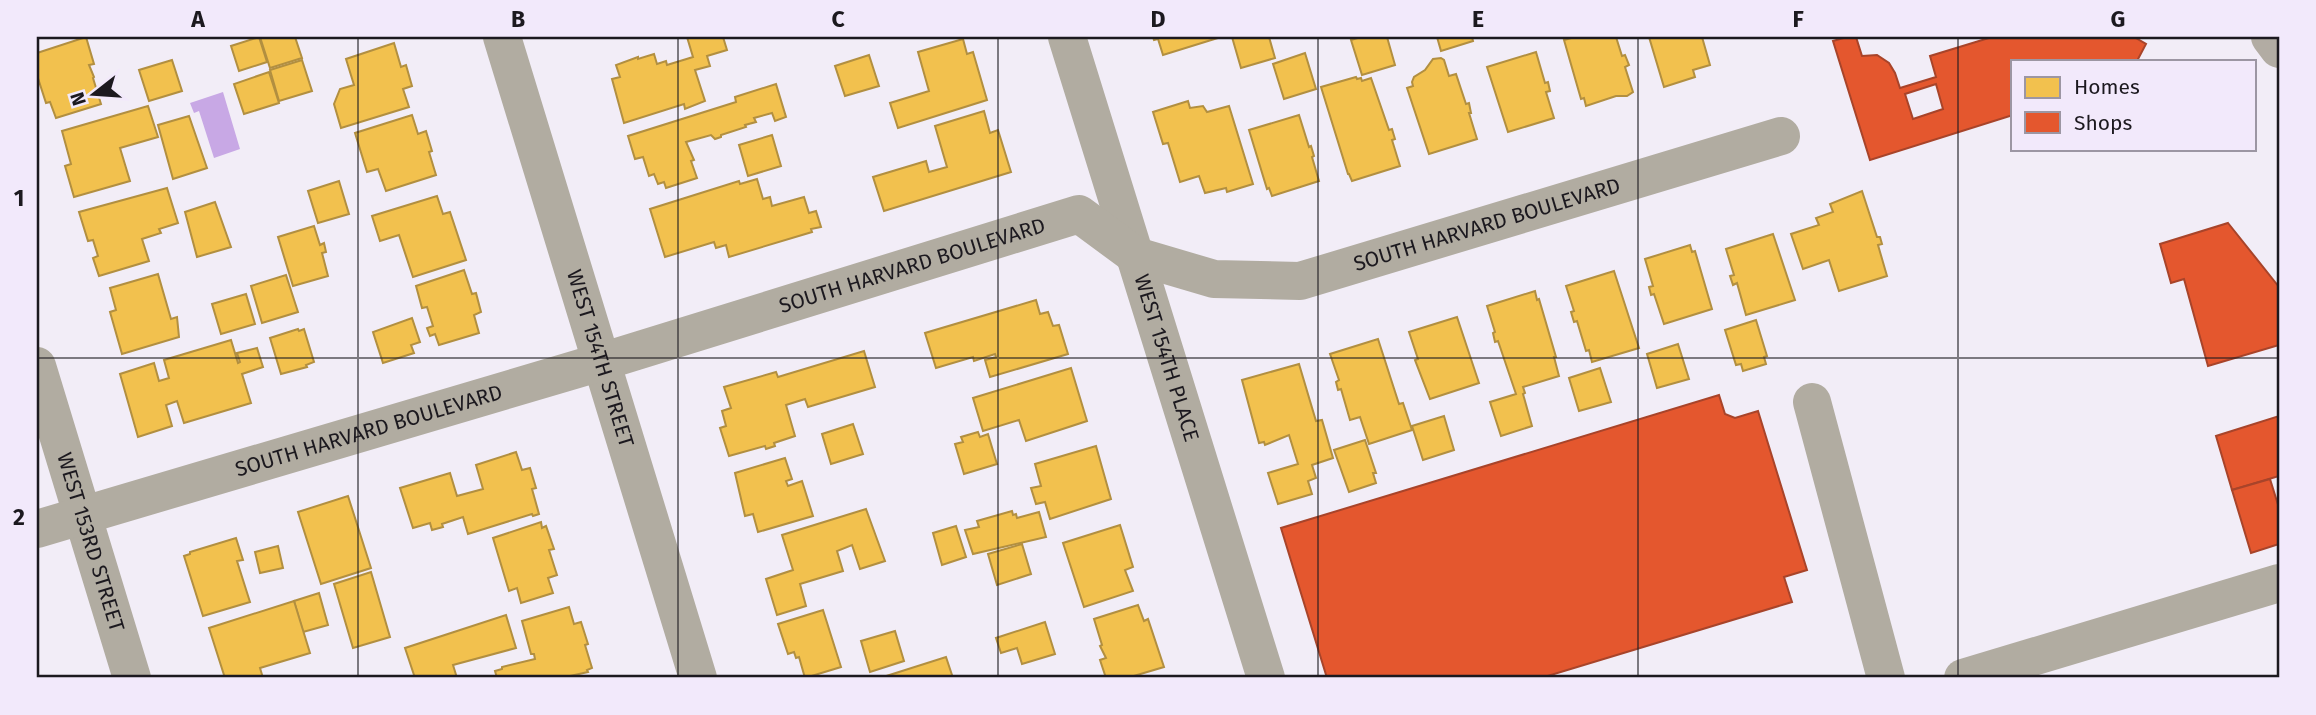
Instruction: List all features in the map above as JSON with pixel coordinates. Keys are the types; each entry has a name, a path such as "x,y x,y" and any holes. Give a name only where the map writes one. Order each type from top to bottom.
{"main road":[{"path":"2270,37 2279,49"}],"street":[{"name":"WEST 154TH STREET","path":"502,37 698,678"},
{"name":"WEST 154TH PLACE","path":"1067,37 1266,678"},
{"name":"SOUTH HARVARD BOULEVARD","path":"37,529 601,362 1079,214 1136,256 1214,279 1300,281 1781,136"},
{"name":"WEST 153RD STREET","path":"37,366 132,678"},
{"path":"1812,402 1886,678"},
{"path":"1963,678 2279,583"}],"shaded area":[{"path":"223,92 240,149 214,158 199,111 194,113 190,103"}],"building: Homes":[{"path":"86,37 94,64 89,65 101,104 56,118 50,102 46,103 37,75 37,53"},
{"path":"259,37 267,62 239,71 231,46"},
{"path":"260,37 295,37 302,58 270,68"},
{"path":"687,37 723,37 727,50 707,56 710,66 695,70 705,101 685,109 684,104 624,123 612,79 620,77 616,65 654,54 657,64 666,61 667,65 693,57"},
{"path":"1153,37 1221,37 1163,55 1158,39 1154,40"},
{"path":"1232,37 1269,37 1275,58 1241,68"},
{"path":"1361,37 1387,37 1395,65 1362,75 1351,40"},
{"path":"1437,37 1472,37 1473,41 1441,51"},
{"path":"1575,37 1616,37 1622,56 1625,55 1629,65 1625,67 1633,92 1627,96 1616,96 1586,106 1584,98 1581,99 1564,40"},
{"path":"1649,37 1702,37 1710,65 1693,70 1695,77 1664,87"},
{"path":"963,39 967,54 973,52 987,100 898,128 890,103 929,91 918,52"},
{"path":"394,43 401,67 406,65 412,86 403,89 409,107 341,128 334,104 340,89 354,85 346,59"},
{"path":"1536,52 1545,83 1548,82 1550,91 1546,92 1554,118 1508,132 1487,67"},
{"path":"1305,53 1316,89 1284,99 1273,64"},
{"path":"869,55 879,86 845,96 835,66"},
{"path":"1441,58 1449,76 1456,74 1466,104 1469,103 1469,113 1477,139 1429,154 1407,88 1413,86 1414,77 1425,70 1433,59"},
{"path":"172,60 182,91 149,101 139,70"},
{"path":"302,60 312,91 279,101 270,70"},
{"path":"269,72 279,103 244,114 234,84"},
{"path":"1356,77 1362,81 1371,78 1389,130 1392,129 1395,139 1392,140 1400,166 1352,181 1321,87"},
{"path":"776,84 786,117 775,121 772,113 754,118 756,122 721,137 715,139 711,135 686,142 694,160 691,161 697,178 666,188 664,182 658,184 654,174 649,176 643,157 635,159 628,136 736,102 735,97"},
{"path":"1188,101 1190,108 1203,106 1207,112 1229,106 1253,184 1227,192 1226,188 1205,193 1199,176 1180,182 1168,143 1163,144 1153,112"},
{"path":"148,106 158,137 120,148 130,181 74,197 65,166 71,164 62,131"},
{"path":"984,111 990,133 998,130 1011,172 884,211 873,177 926,161 929,172 947,167 935,126"},
{"path":"412,115 418,134 426,131 436,175 386,191 378,169 367,172 355,133"},
{"path":"1299,115 1309,147 1311,146 1319,181 1272,196 1269,188 1267,189 1249,130"},
{"path":"189,116 207,168 173,179 158,125"},
{"path":"772,135 781,166 748,176 739,145"},
{"path":"757,179 763,199 770,197 772,206 804,197 809,213 816,211 821,227 729,257 726,245 716,248 714,242 665,257 650,209 739,181 740,184"},
{"path":"339,181 349,214 318,223 308,191"},
{"path":"167,188 178,223 159,229 161,233 142,239 149,261 99,276 93,258 98,256 93,240 88,241 79,212"},
{"path":"1862,191 1877,237 1880,237 1882,244 1878,245 1887,276 1839,291 1829,260 1803,269 1791,234 1819,225 1816,218 1833,212 1830,204"},
{"path":"437,196 443,214 450,212 466,260 413,277 399,235 380,241 372,216"},
{"path":"215,202 231,247 197,257 185,212"},
{"path":"314,226 320,245 324,243 326,252 322,253 328,276 293,286 278,237"},
{"path":"1773,234 1795,300 1746,315 1737,283 1733,285 1730,276 1734,275 1726,249"},
{"path":"1690,245 1692,252 1695,251 1712,309 1664,324 1654,294 1651,295 1649,287 1653,286 1645,259"},
{"path":"464,270 472,294 476,293 481,312 474,315 479,333 439,345 435,334 430,336 427,328 433,326 427,307 422,308 416,286"},
{"path":"1614,271 1639,348 1592,362 1577,321 1574,322 1571,312 1574,311 1566,286"},
{"path":"158,274 171,319 177,317 179,337 122,354 110,312 116,310 110,288"},
{"path":"286,275 298,312 262,323 251,286"},
{"path":"1535,291 1556,357 1559,376 1523,387 1532,426 1501,436 1490,402 1516,394 1498,341 1495,342 1495,332 1487,306"},
{"path":"246,294 255,324 221,334 212,304"},
{"path":"1036,300 1040,314 1048,312 1053,326 1059,325 1068,354 990,377 985,360 996,357 995,354 974,361 973,357 936,368 925,333"},
{"path":"1457,317 1479,383 1430,399 1415,360 1418,359 1409,332"},
{"path":"412,318 420,342 411,345 414,353 383,363 373,332"},
{"path":"1756,320 1767,356 1764,357 1766,364 1743,371 1741,364 1736,365 1725,330"},
{"path":"304,329 314,362 306,365 307,367 281,374 270,338"},
{"path":"1378,339 1399,404 1403,403 1412,430 1369,444 1360,417 1350,420 1341,389 1338,390 1336,382 1339,380 1330,354"},
{"path":"231,340 238,363 237,353 257,348 263,367 242,374 251,403 184,423 177,401 166,405 172,426 138,437 120,374 154,363 159,381 169,378 164,360"},
{"path":"1678,344 1689,379 1657,388 1647,354"},
{"path":"864,351 875,387 808,407 805,399 786,405 795,436 774,443 775,446 766,449 765,446 729,456 720,428 726,426 722,411 731,408 724,387 776,372 778,377"},
{"path":"1299,364 1316,421 1322,420 1333,458 1312,465 1316,478 1308,481 1312,494 1278,504 1268,473 1298,464 1289,435 1265,445 1264,442 1259,443 1242,380"},
{"path":"1071,368 1087,421 1026,441 1019,420 983,431 973,398"},
{"path":"1600,368 1611,402 1579,411 1569,378"},
{"path":"1444,416 1454,450 1423,460 1412,426"},
{"path":"853,424 863,454 831,464 822,434"},
{"path":"978,432 980,437 988,434 997,464 964,474 955,444 963,442 961,437"},
{"path":"1365,440 1376,473 1373,473 1376,483 1349,492 1334,450"},
{"path":"1096,446 1111,499 1050,519 1045,502 1036,504 1031,488 1041,486 1035,464"},
{"path":"516,452 522,470 530,468 539,514 468,534 463,517 432,530 430,523 413,528 400,488 450,473 457,496 483,489 476,465"},
{"path":"785,458 792,479 786,481 788,486 802,481 813,516 758,532 753,514 745,516 735,473"},
{"path":"348,496 371,568 321,584 298,512"},
{"path":"866,509 885,561 860,569 852,545 837,551 843,571 800,584 806,606 777,615 766,579 793,570 782,535"},
{"path":"1012,511 1017,518 1039,512 1046,537 973,554 965,530 979,527 977,521"},
{"path":"541,522 542,528 546,526 554,549 549,550 557,575 548,578 553,593 521,603 517,588 509,591 493,538"},
{"path":"1120,525 1133,567 1125,570 1133,591 1084,607 1063,543"},
{"path":"956,526 966,557 942,565 933,533"},
{"path":"236,538 243,560 237,561 250,602 203,616 184,556"},
{"path":"1022,544 1031,574 997,585 988,554"},
{"path":"278,546 283,568 260,573 255,552"},
{"path":"371,572 390,637 353,648 334,584"},
{"path":"319,593 328,625 303,632 294,601"},
{"path":"294,601 310,653 260,668 263,678 223,678 209,628"},
{"path":"1138,605 1144,621 1148,619 1164,667 1127,678 1106,678 1100,660 1106,658 1100,646 1102,645 1094,619"},
{"path":"569,607 574,624 581,622 588,644 585,645 592,668 587,670 588,672 561,678 497,678 495,671 502,667 535,659 534,654 531,654 522,621"},
{"path":"823,610 841,667 805,678 799,657 796,658 794,652 788,654 778,624"},
{"path":"506,615 516,648 453,665 457,678 415,678 405,648"},
{"path":"1045,622 1055,654 1022,664 1017,648 1001,653 996,638"},
{"path":"895,631 904,661 870,672 861,641"},
{"path":"946,657 953,678 880,678"}],"building: Shops":[{"path":"1856,37 1862,56 1877,55 1889,63 1900,88 1936,77 1930,56 1992,37 2134,37 2146,44 2138,60 2011,60 2011,116 1870,160 1833,41","holes":["1936,84 1943,109 1913,119 1905,94"]},
{"path":"2228,223 2279,287 2279,345 2208,366 2184,279 2171,283 2160,244"},
{"path":"1719,395 1725,414 1735,418 1758,411 1807,570 1784,577 1792,602 1541,678 1327,678 1281,528"},
{"path":"2279,416 2279,476 2232,490 2216,436"},
{"path":"2270,479 2279,508 2279,544 2251,553 2232,490"}]}
